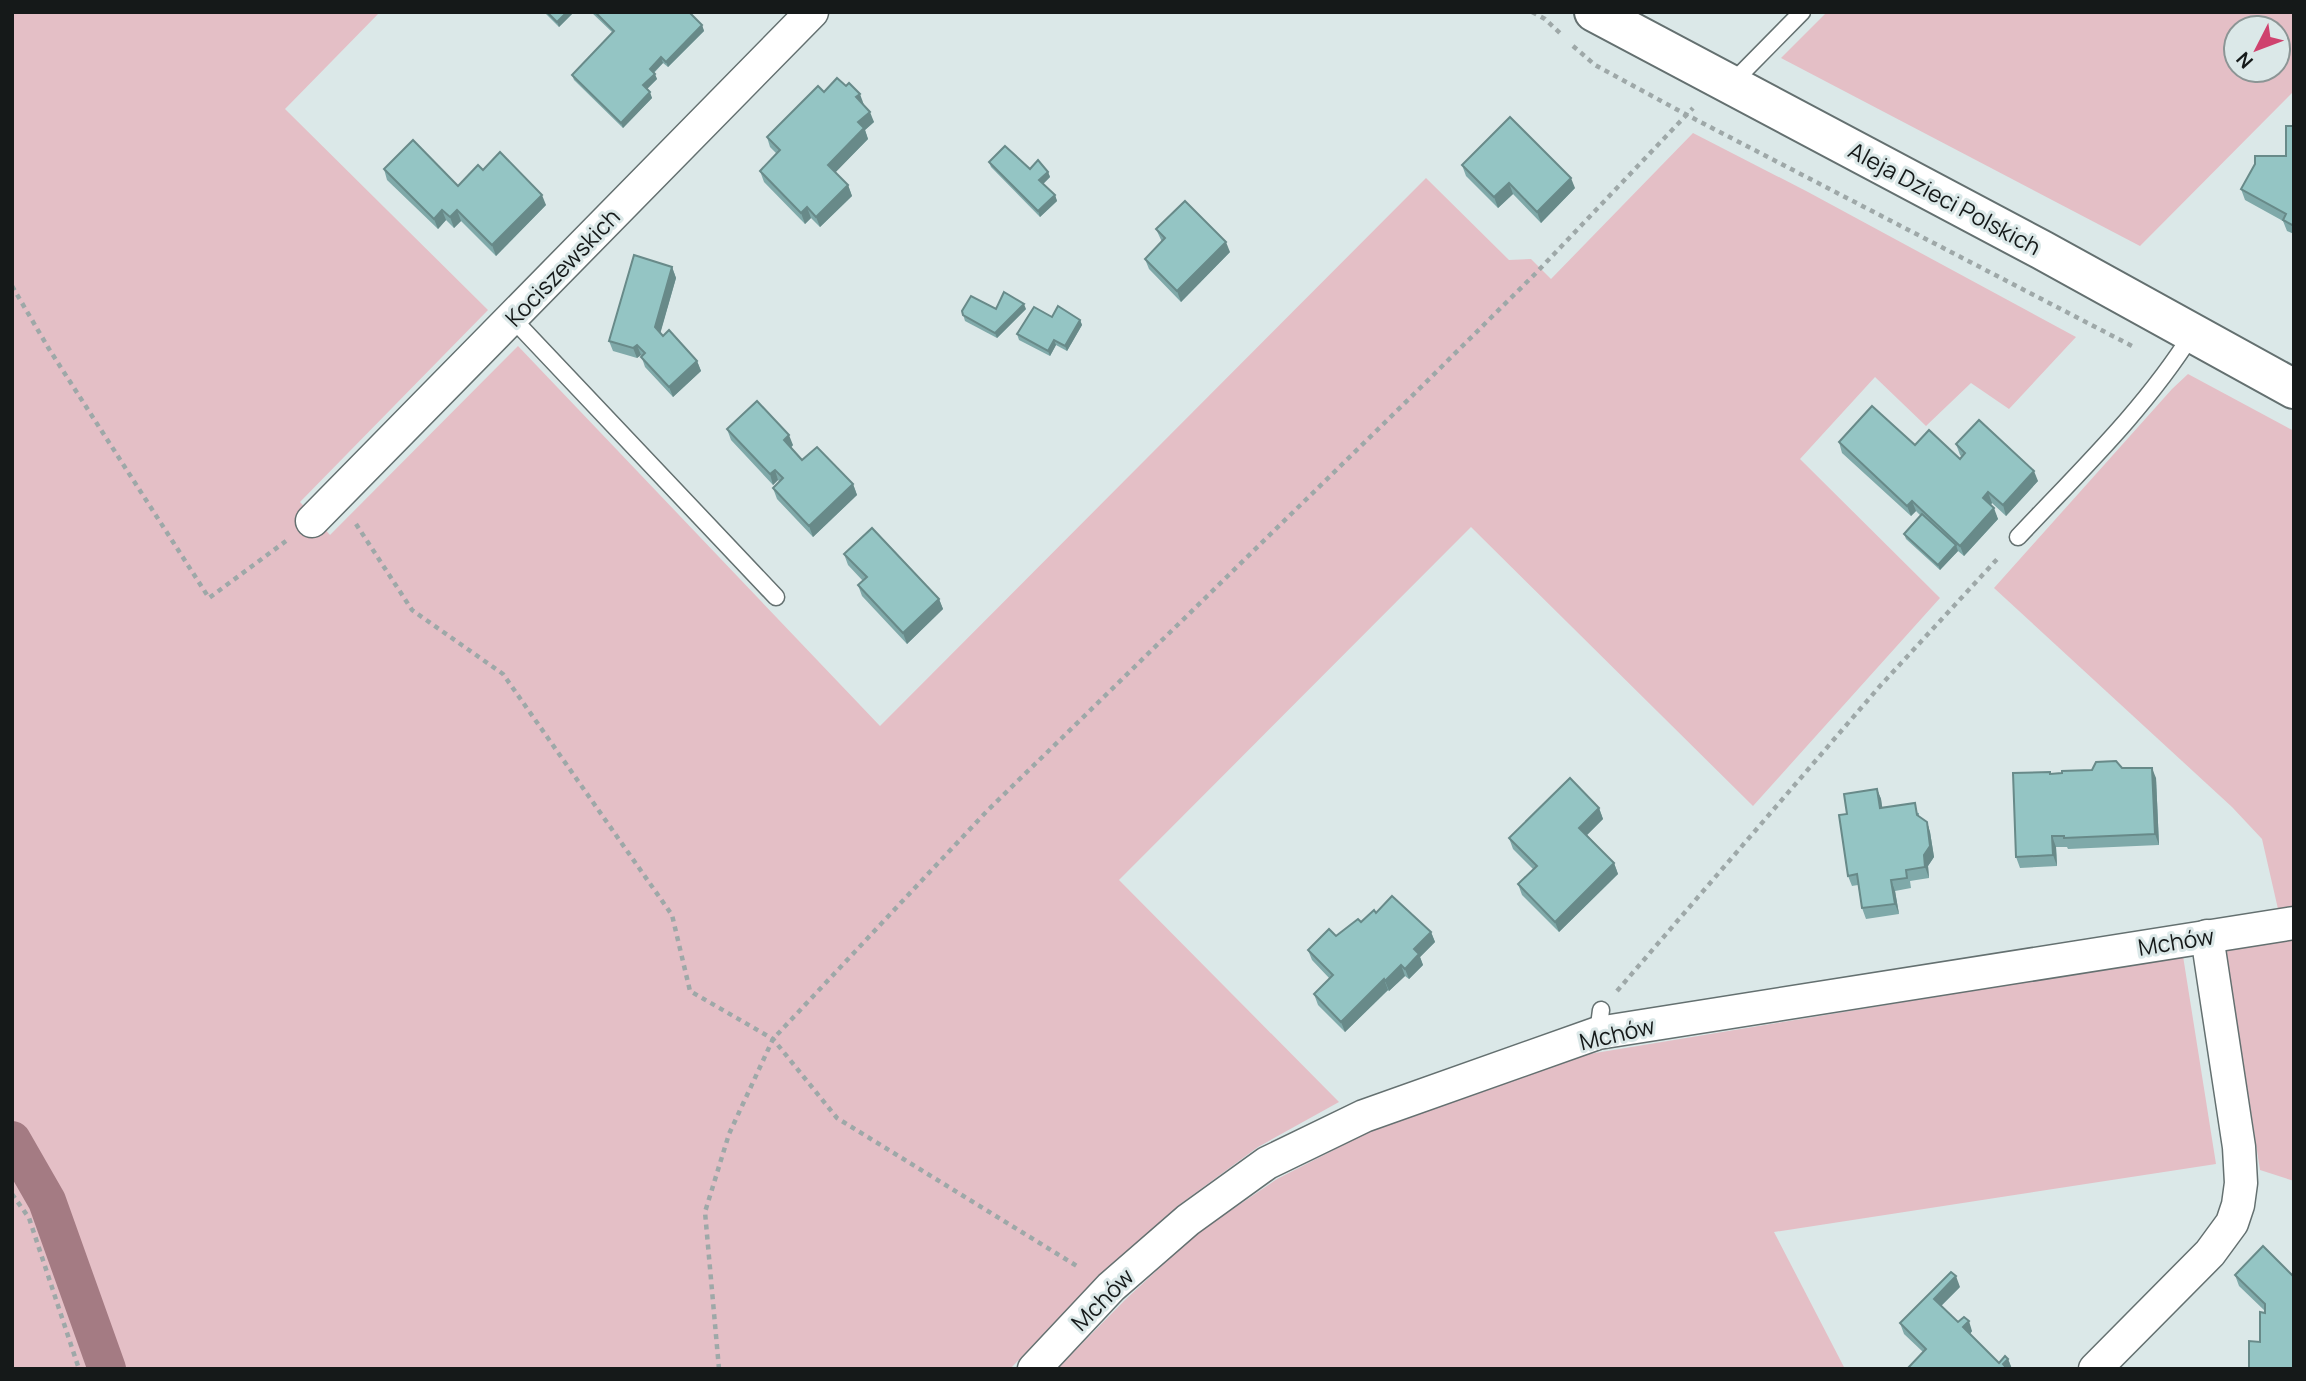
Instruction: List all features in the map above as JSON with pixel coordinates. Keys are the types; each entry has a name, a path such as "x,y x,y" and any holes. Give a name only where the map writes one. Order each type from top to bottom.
{"street":[{"name":"Kociszewskich","path":"312,521 812,12"},
{"name":"Aleja Dzieci Polskich","path":"1594,12 2042,250 2184,347 2294,389"},
{"name":"Mchów","path":"1034,1369 1111,1287 1188,1220 1266,1163 1364,1116 1600,1022 2294,923"},
{"path":"2095,1369 2210,1253 2232,1223 2238,1205 2241,1184 2239,1147 2207,936"}],"lane":[{"path":"1725,81 1802,12"},
{"path":"512,318 776,597"},
{"path":"2018,537 2112,436 2184,347"}],"path":[{"path":"1532,12 1545,19 1595,65 2124,343 2160,352 2184,347"},
{"path":"719,1369 705,1212 729,1134 773,1040 987,811 1410,398 1535,274 1687,115 1725,81"},
{"path":"12,286 49,349 209,598 312,521"},
{"path":"338,495 412,610 503,674 671,915 690,991 773,1040 837,1118 1111,1287"},
{"path":"1600,1022 1880,686 2018,537"},
{"path":"12,1194 29,1218 79,1369"}],"shaded area":[{"path":"12,12 380,12 285,109 488,310 300,502 330,535 518,346 880,726 1426,178 1509,260 1531,259 1551,279 1693,133 2076,337 2009,409 1971,383 1926,426 1875,377 1800,459 1940,598 1753,806 1471,527 1119,880 1339,1102 1258,1147 1179,1205 1105,1270 1010,1369 12,1369"},
{"path":"1827,12 2294,12 2294,91 2140,246 1781,58"},
{"path":"2188,374 2294,431 2294,907 2278,909 2262,839 2232,807 1994,588"},
{"path":"2294,940 2294,1181 2260,1170 2226,949"},
{"path":"2183,956 2216,1164 1774,1232 1845,1369 1057,1369 1125,1300 1196,1234 1277,1179 1371,1131 1577,1056"}],"building":[{"path":"547,12 567,12 557,22"},
{"path":"595,12 689,12 702,25 666,62 661,57 650,69 655,74 643,85 650,92 621,123 572,75 614,31"},
{"path":"837,78 846,86 849,83 860,94 856,97 870,112 858,122 864,128 828,165 848,185 816,217 807,207 801,213 760,171 780,150 767,137 818,86 824,92"},
{"path":"1510,117 1571,178 1537,212 1509,183 1494,197 1462,165"},
{"path":"2286,126 2294,126 2294,226 2283,220 2286,214 2241,189 2255,164 2255,156 2286,156"},
{"path":"413,140 458,186 478,165 483,170 500,152 542,195 492,245 457,210 450,217 442,210 434,219 384,169"},
{"path":"1005,146 1030,169 1038,160 1048,172 1039,180 1055,195 1038,211 989,162"},
{"path":"1185,201 1226,242 1177,291 1145,259 1165,238 1156,229"},
{"path":"634,255 672,267 655,327 663,336 669,330 697,361 669,387 641,357 645,353 637,345 633,348 609,341"},
{"path":"1004,292 1024,304 995,333 963,315 962,311 971,296 996,309"},
{"path":"1058,306 1080,320 1065,346 1054,340 1048,351 1017,334 1034,307 1052,317"},
{"path":"757,401 789,435 784,440 802,460 817,447 853,484 809,526 773,488 783,478 775,470 770,474 727,429"},
{"path":"1872,406 1915,445 1929,430 1960,459 1965,453 1956,444 1979,420 2034,471 2003,505 1988,492 1983,498 1994,508 1960,546 1912,501 1907,506 1839,442"},
{"path":"1922,514 1956,545 1938,565 1904,534"},
{"path":"872,528 939,599 903,633 858,585 867,577 844,554"},
{"path":"2116,761 2122,768 2152,768 2155,834 2064,838 2052,836 2053,855 2016,857 2013,773 2050,774 2092,770 2096,762"},
{"path":"1570,778 1599,808 1579,828 1614,863 1555,922 1518,884 1537,866 1509,838"},
{"path":"1877,789 1880,808 1915,803 1917,815 1927,822 1930,846 1924,855 1925,867 1906,870 1907,878 1891,880 1895,904 1862,908 1857,874 1848,876 1839,815 1847,814 1844,794"},
{"path":"1392,896 1431,932 1414,949 1419,954 1405,969 1401,965 1385,981 1384,979 1341,1022 1314,994 1333,975 1308,950 1329,929 1336,936 1358,919 1361,922 1374,910 1376,913"},
{"path":"2263,1246 2294,1277 2294,1369 2249,1369 2249,1341 2260,1342 2260,1312 2265,1313 2265,1304 2235,1275"},
{"path":"1951,1272 1956,1276 1934,1299 1958,1322 1964,1317 1969,1321 1963,1327 1999,1363 2005,1356 2008,1359 2003,1364 2007,1369 1907,1369 1926,1349 1900,1323"}],"waterway":[{"path":"12,1140 47,1201 107,1369"}]}
